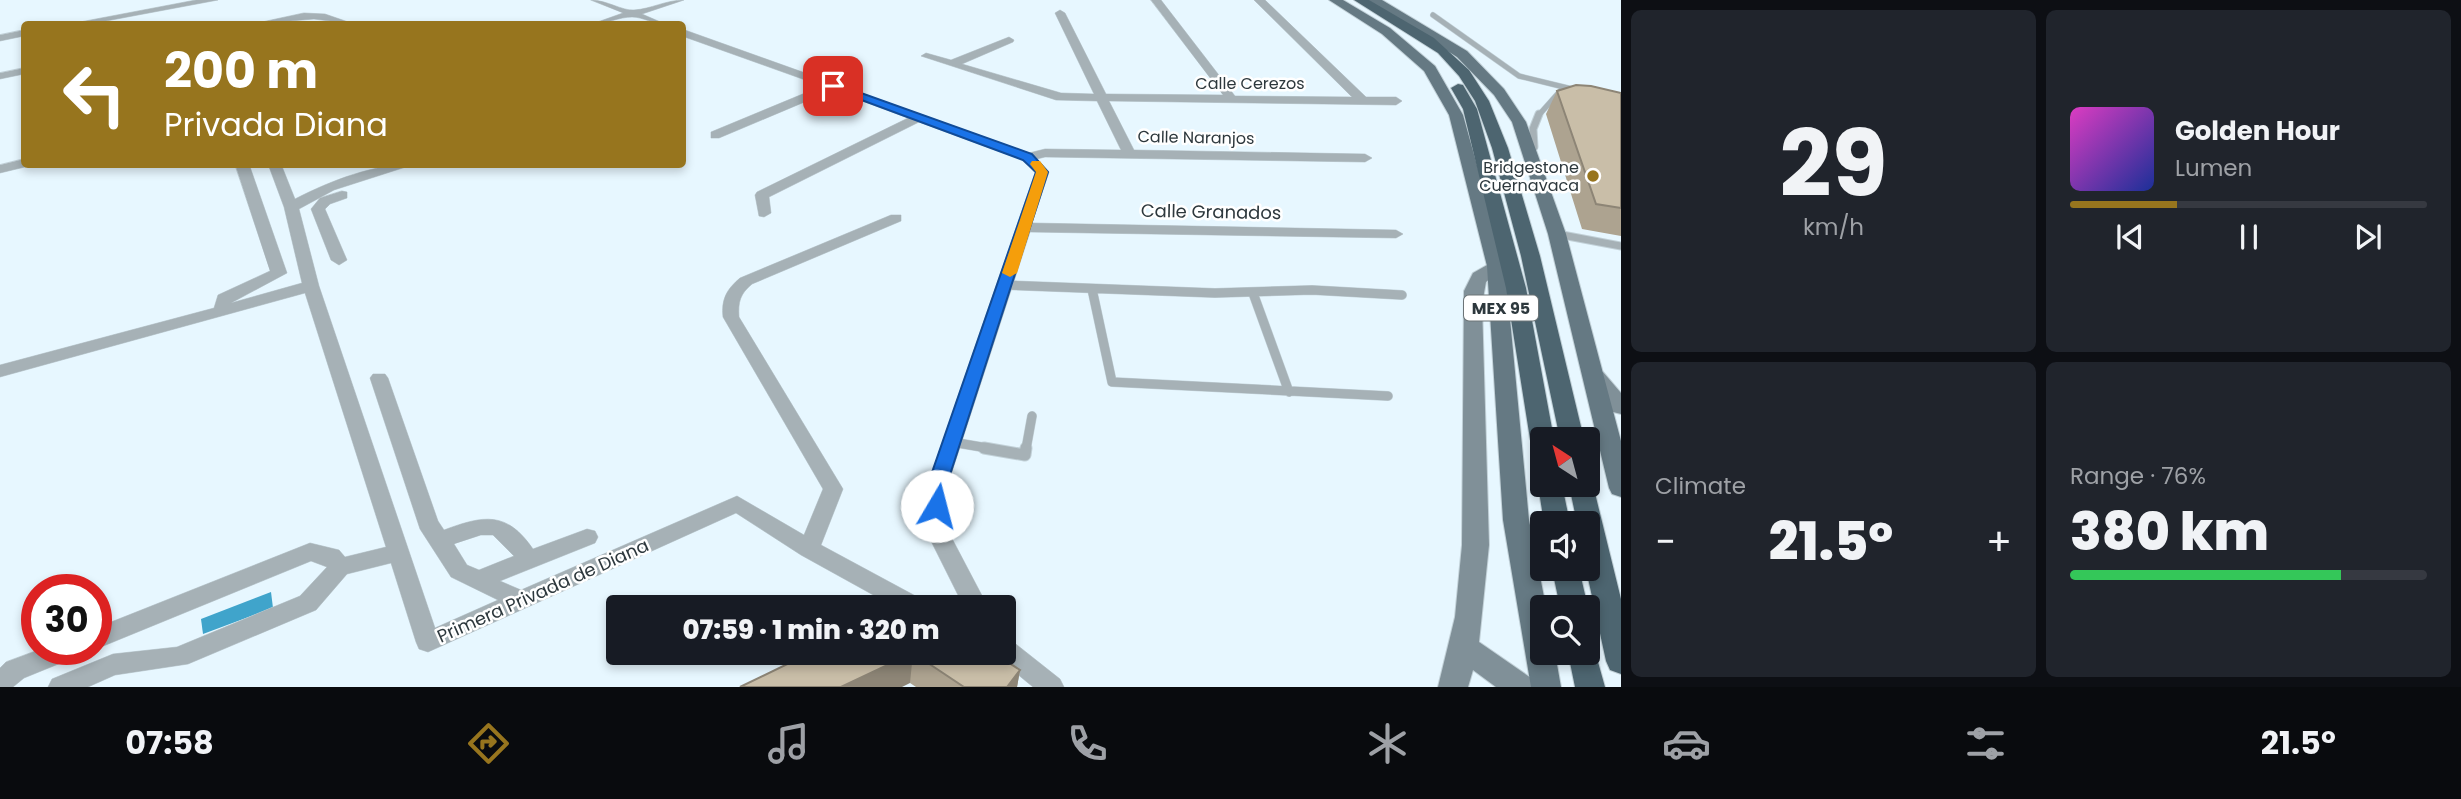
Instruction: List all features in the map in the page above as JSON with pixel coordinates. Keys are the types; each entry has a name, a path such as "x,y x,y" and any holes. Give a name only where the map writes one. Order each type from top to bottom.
{"highway":[{"name":"MEX 95","path":"1348,0 1401,32 1427,52 1447,70 1470,109 1516,288 1540,427"},
{"name":"MEX 95","path":"1360,0 1416,32 1444,53 1464,73 1491,117 1542,293 1570,427"},
{"path":"1583,497 1621,661"},
{"path":"1585,665 1590,687"}],"main road":[{"name":"MEX 95","path":"1335,0 1387,31 1411,51 1430,69 1452,102 1496,266 1516,520 1546,687"},
{"path":"1374,0 1462,54 1499,92 1519,122 1557,234 1621,488"}],"street":[{"path":"92,21 213,0"},
{"path":"596,0 651,21"},
{"path":"609,21 679,0"},
{"path":"1156,0 1232,99"},
{"path":"1259,0 1361,99"},
{"path":"1060,13 1129,154"},
{"path":"276,21 315,15 341,21"},
{"path":"686,33 1028,157 1042,172 938,484 936,529 970,595"},
{"path":"0,38 21,34"},
{"path":"952,64 1009,40"},
{"name":"Calle Cerezos","path":"926,56 1060,97 1396,101"},
{"path":"0,76 21,72"},
{"path":"715,135 833,86"},
{"path":"764,213 762,195 919,117"},
{"name":"Calle Naranjos","path":"1028,157 1045,153 1365,158"},
{"path":"0,159 21,154"},
{"path":"0,169 21,164"},
{"path":"222,311 224,298 279,273 243,168"},
{"name":"Primera Privada de Diana","path":"276,168 291,207 311,286 428,642 737,505 888,595"},
{"path":"291,207 329,187 394,168"},
{"path":"339,260 318,209 326,201 361,186 360,177"},
{"path":"809,549 832,489 731,317 729,301 734,290 746,281 896,218"},
{"name":"Calle Granados","path":"1025,227 1396,234"},
{"path":"1453,687 1466,649 1476,516 1472,339 1475,284 1482,274 1496,266"},
{"path":"0,370 311,286"},
{"path":"1595,377 1621,407"},
{"path":"379,379 428,523 459,571 521,601"},
{"path":"440,541 475,526 498,527 514,536 529,560"},
{"path":"478,580 587,537"},
{"path":"112,633 310,552 331,556 340,567"},
{"path":"61,687 113,665 179,657 308,603 340,567 398,553"},
{"path":"1466,649 1520,687"},
{"path":"1016,659 1051,687"},
{"path":"0,683 15,670 28,665"}],"lane":[{"path":"1433,15 1519,76 1587,93"},
{"path":"1547,205 1551,202 1532,139 1535,116 1563,87"},
{"path":"1557,234 1621,246"},
{"path":"1005,285 1253,293 1312,290 1402,295"},
{"path":"1092,289 1112,382 1388,396"},
{"path":"1253,293 1289,392"},
{"path":"952,442 1025,455 1032,416"}],"water":[{"path":"271,592 273,608 203,634 201,619"}],"building":[{"path":"1576,85 1621,93 1621,208 1596,204 1557,91"},
{"path":"785,665 888,665 841,687 740,687"},
{"path":"931,665 1012,665 1020,670 1007,687 964,687"}],"slow traffic":[{"path":"1010,273 1042,172 1036,164"}],"place":[{"name":"Bridgestone Cuernavaca","path":"1593,176"}],"route":[{"path":"833,86 1028,157 1042,172 938,484 937,506"}]}
